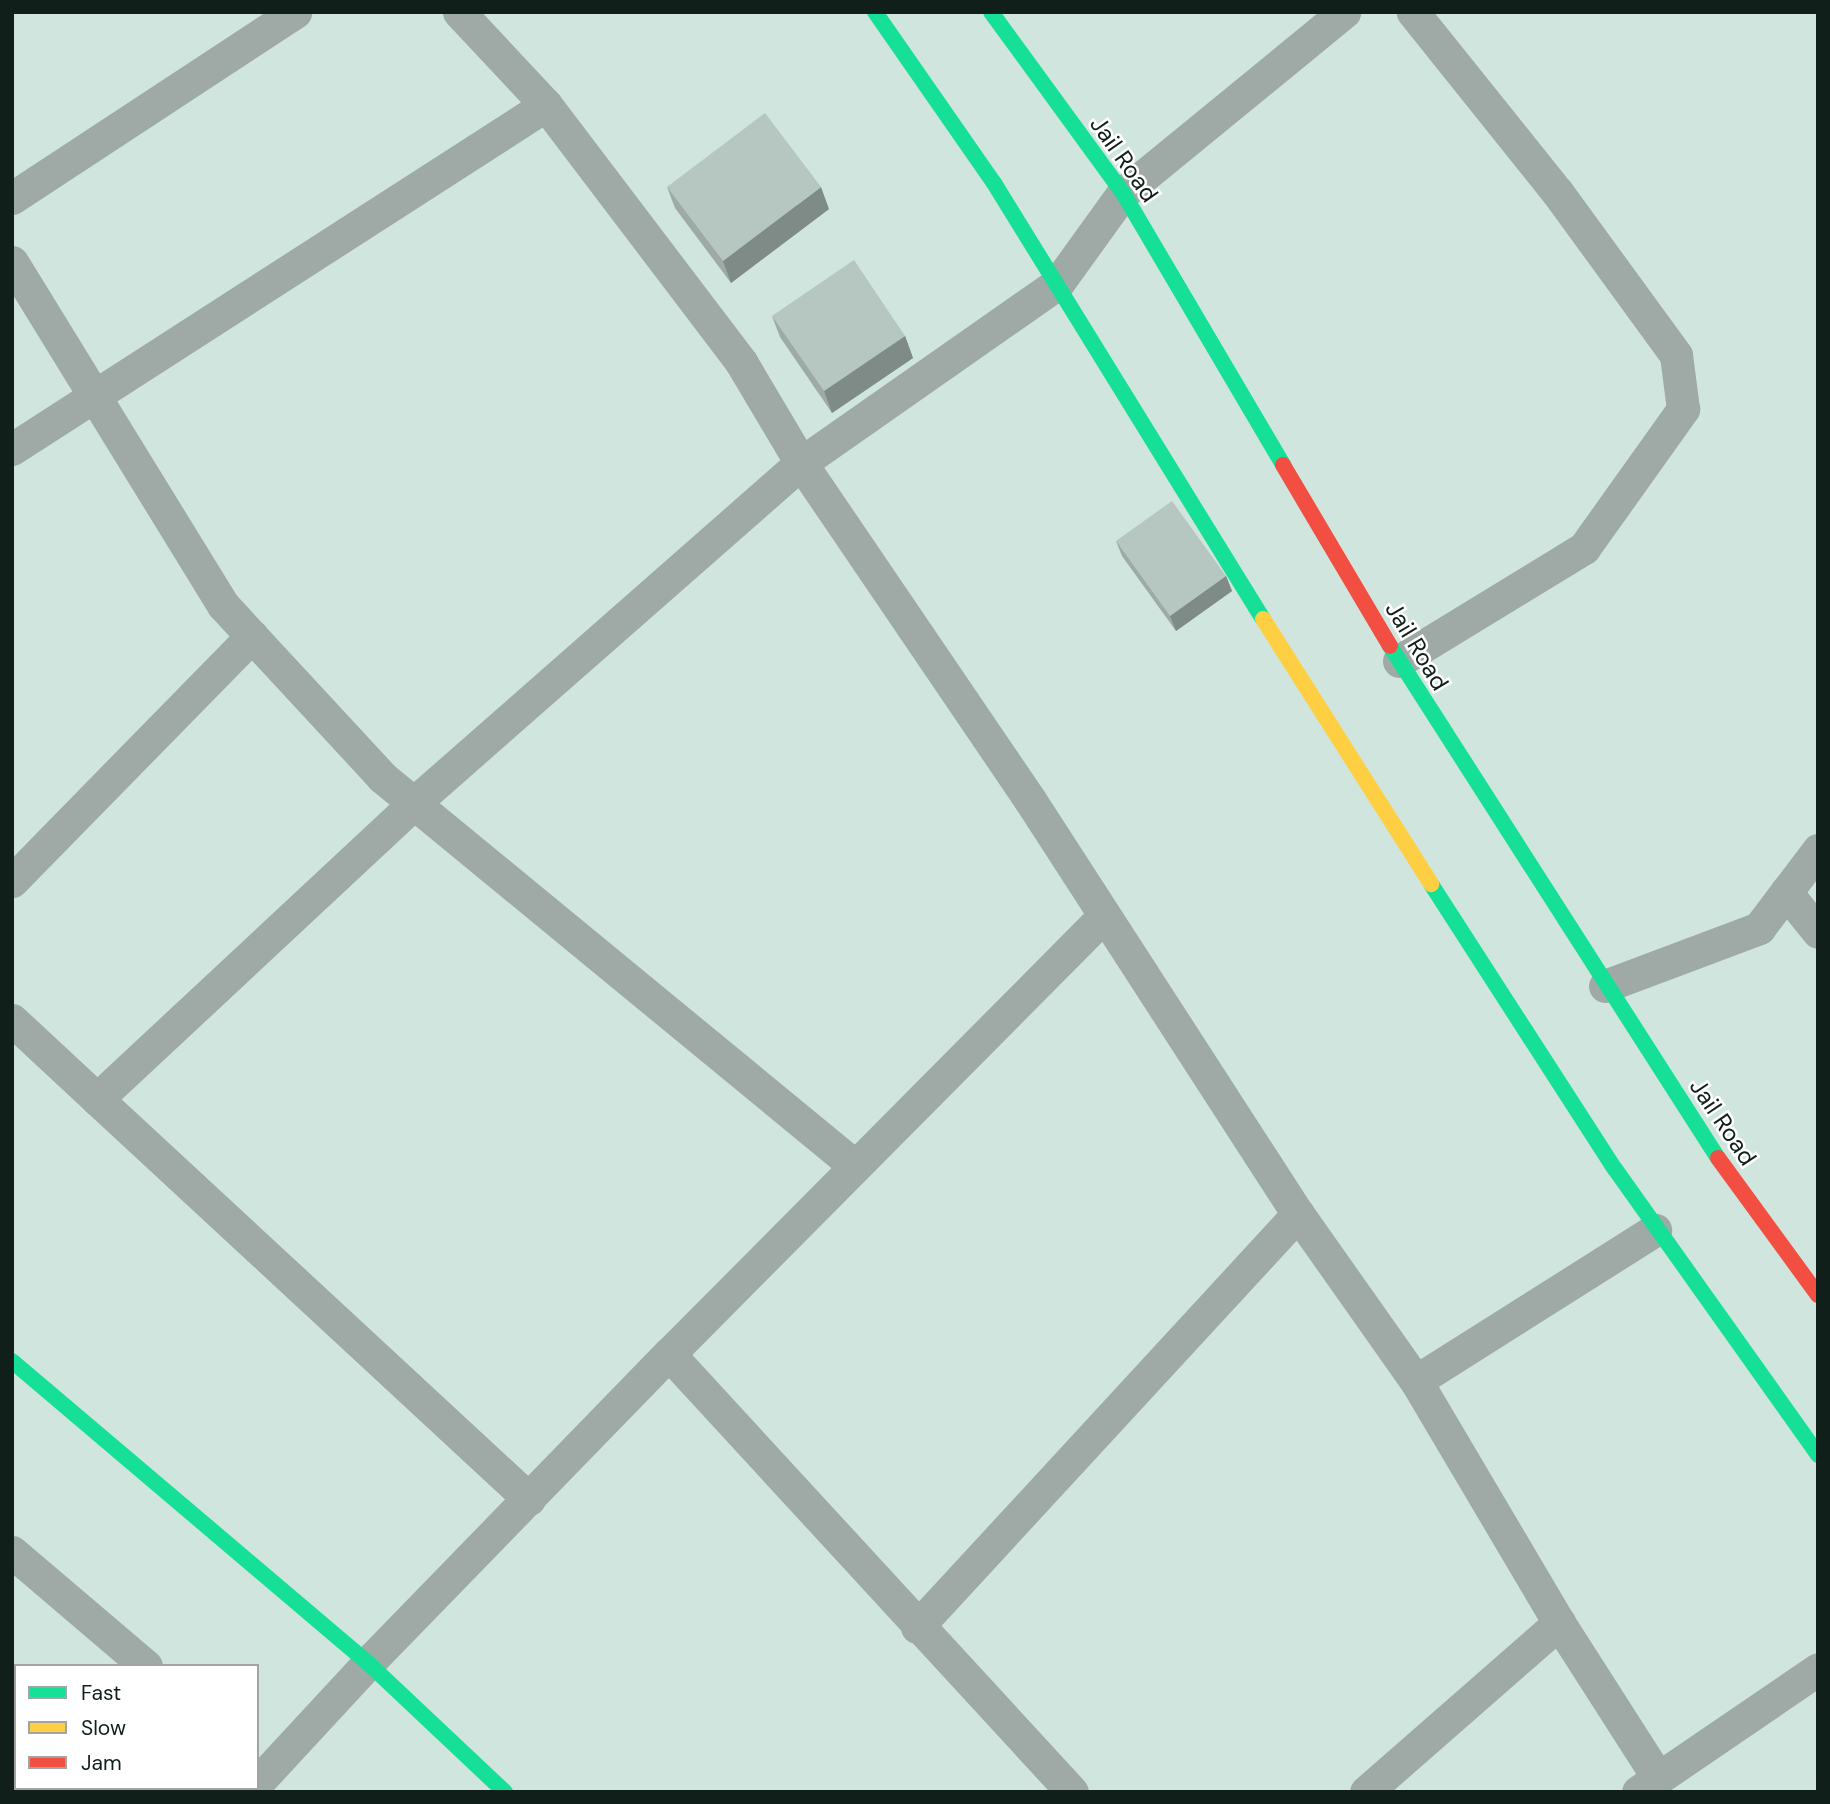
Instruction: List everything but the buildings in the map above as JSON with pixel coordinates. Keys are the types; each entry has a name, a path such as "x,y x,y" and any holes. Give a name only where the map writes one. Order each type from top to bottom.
{"main road":[{"path":"875,12 994,183 1353,764 1655,1230 1818,1454"},
{"name":"Jail Road","path":"990,12 1124,193 1399,661 1605,986 1716,1155 1818,1295"},
{"path":"12,1362 368,1663 505,1792"}],"street":[{"path":"12,198 296,12"},
{"path":"459,12 546,105 741,362 800,463 1104,916 1298,1214 1416,1381 1559,1623 1648,1785 1818,1669"},
{"path":"96,1099 414,803 800,463 1058,284 1124,193 1344,12"},
{"path":"1399,661 1584,548 1683,409 1676,355 1557,192 1413,12"},
{"path":"12,449 546,105"},
{"path":"12,262 223,605 382,776 855,1166"},
{"path":"12,881 252,636"},
{"path":"1605,986 1759,928 1818,850"},
{"path":"1786,892 1818,932"},
{"path":"259,1777 669,1354 1104,916"},
{"path":"12,1020 529,1499"},
{"path":"917,1627 1298,1214"},
{"path":"1416,1381 1655,1230"},
{"path":"669,1354 917,1627 1072,1792"},
{"path":"12,1552 144,1664"},
{"path":"1366,1792 1559,1623"}],"traffic: fast":[{"path":"875,12 994,183 1263,619"},
{"path":"991,12 1123,193 1283,465"},
{"path":"1390,646 1718,1158"},
{"path":"1431,884 1615,1169 1818,1455"},
{"path":"12,1361 368,1663 505,1792"}],"traffic: slow":[{"path":"1263,619 1431,884"}],"traffic: jam":[{"path":"1283,465 1390,646"},
{"path":"1718,1158 1818,1295"}]}
